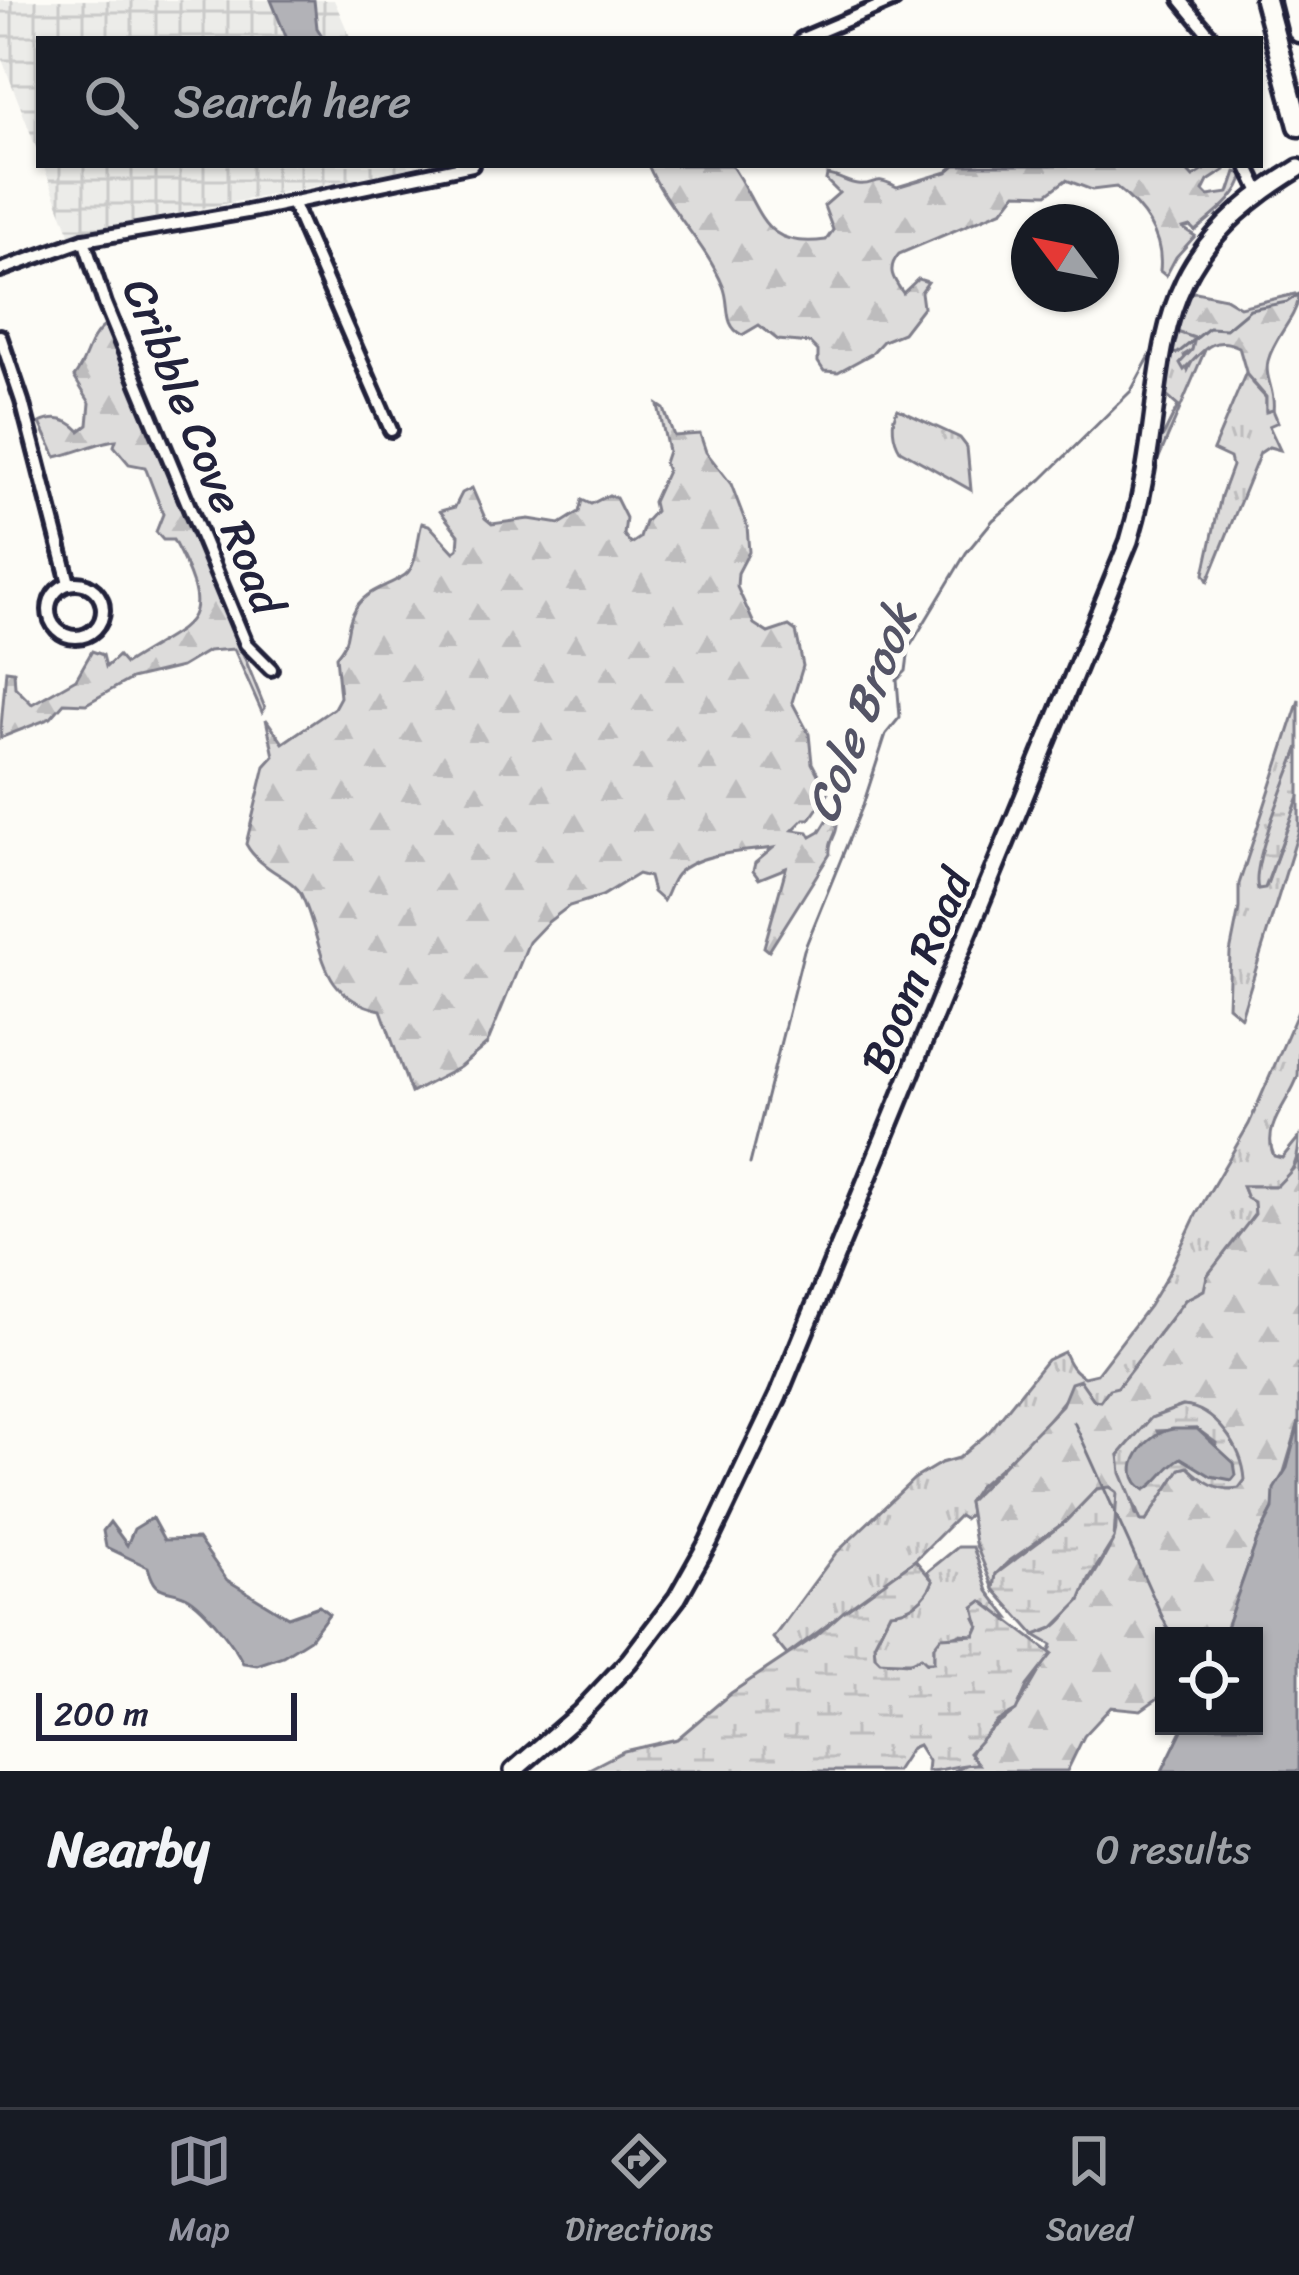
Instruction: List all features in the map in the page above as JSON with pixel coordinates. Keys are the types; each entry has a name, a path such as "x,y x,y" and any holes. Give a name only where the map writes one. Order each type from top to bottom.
{"highway":[{"path":"1264,0 1299,126"},
{"path":"1291,0 1299,32"}],"street":[{"path":"809,36 894,0"},
{"path":"1181,0 1211,36"},
{"path":"0,270 85,240 457,168"},
{"path":"1248,168 1260,192"},
{"name":"Boom Road","path":"513,1771 596,1697 643,1644 698,1564 745,1469 1130,541 1146,474 1160,364 1182,284 1216,231 1260,192 1293,171"},
{"path":"292,202 391,430"},
{"name":"Cribble Cove Road","path":"85,240 105,304 246,644 272,669"},
{"path":"0,336 22,401 69,583"},
{"path":"69,583 95,590 103,607 99,625 84,636 59,632 49,618 50,600 69,583"}],"shaded area":[{"path":"0,0 334,0 350,36 36,36 36,147 0,54"},
{"path":"271,0 314,0 322,36 286,36"},
{"path":"44,168 409,168 70,234"},
{"path":"1299,1422 1299,1771 1162,1771 1180,1735 1263,1735 1263,1627 1226,1627 1273,1509 1274,1489 1287,1468"},
{"path":"1173,1429 1197,1429 1234,1463 1236,1475 1232,1480 1211,1476 1181,1458 1145,1490 1133,1473 1138,1454 1154,1437"},
{"path":"152,1518 164,1540 198,1539 227,1580 288,1617 319,1606 329,1614 310,1639 283,1656 257,1665 243,1663 199,1606 161,1588 148,1567 106,1547 103,1531 110,1522 127,1545 134,1529"}],"green space":[{"path":"650,168 733,168 765,223 787,238 804,241 826,240 833,230 824,206 839,193 826,180 827,175 857,184 878,181 897,187 952,168 1185,168 1193,177 1207,168 1225,168 1208,181 1203,191 1208,196 1229,193 1236,172 1244,174 1237,191 1217,212 1195,231 1190,226 1183,228 1195,236 1166,276 1160,271 1159,246 1150,223 1116,187 1092,190 1066,180 1047,194 1016,193 1003,210 899,254 892,274 903,293 918,279 928,282 921,292 923,307 903,333 838,372 824,371 810,343 778,340 759,325 742,335 736,331 715,270"},
{"path":"1189,293 1225,298 1240,307 1295,294 1299,298 1268,361 1273,410 1266,412 1266,397 1247,375 1239,347 1214,344 1184,370 1180,363 1192,350 1195,338 1174,331"},
{"path":"110,325 265,708 262,712 234,649 208,651 181,667 131,679 86,704 64,703 51,718 0,738 6,670 14,671 15,687 32,704 76,679 92,651 103,655 106,667 118,656 125,664 181,629 196,607 187,569 173,540 163,540 156,532 163,514 145,467 129,464 114,446 116,440 56,457 40,423 61,420 80,431 88,425 90,403 74,377 95,336"},
{"path":"1174,331 1195,337 1192,350 1184,355 1188,370 1196,353 1205,350 1155,467 1160,434 1163,436 1178,406 1163,393"},
{"path":"1247,370 1266,398 1266,411 1273,410 1278,422 1269,426 1280,450 1269,447 1260,453 1208,581 1204,574 1232,466 1230,458 1213,450"},
{"path":"658,405 674,436 700,434 706,452 731,484 747,526 749,552 737,587 754,624 768,633 789,626 796,631 803,666 792,702 809,734 812,763 828,793 810,819 793,830 811,837 828,819 837,823 830,854 769,951 764,947 786,868 759,879 753,871 755,863 773,848 697,861 677,874 663,901 653,892 649,877 638,874 602,896 569,906 529,942 487,1044 460,1067 411,1093 381,1010 344,993 333,980 301,894 246,844 265,766 274,756 266,719 283,743 334,708 340,697 336,656 357,605 409,571 422,523 454,552 458,549 459,535 440,511 455,507 462,493 472,488 492,524 529,519 560,524 579,512 582,500 591,504 609,495 616,498 626,518 624,535 631,544 640,538 655,511 653,502 667,471 668,451"},
{"path":"898,409 960,438 967,447 971,490 900,450 893,430"},
{"path":"1299,700 1299,747 1268,834 1266,887 1299,796 1299,830 1241,1017 1228,1006 1239,884"},
{"path":"1299,747 1299,796 1265,888 1258,889 1265,841"},
{"path":"1299,1009 1298,1076 1271,1135 1274,1156 1282,1158 1299,1137 1297,1158 1277,1186 1242,1186 1254,1202 1255,1214 1204,1290 1185,1300 1118,1387 1101,1401 1094,1400 1080,1381 1028,1444 978,1487 968,1502 970,1514 964,1519 959,1516 915,1560 787,1655 773,1638 835,1554 914,1479 959,1458 989,1432 1047,1360 1064,1352 1080,1375 1097,1374 1168,1274 1249,1124"},
{"path":"1299,1156 1299,1422 1273,1509 1226,1627 1155,1627 1155,1700 1141,1710 1111,1707 1084,1736 1067,1771 953,1771 967,1764 979,1741 1016,1709 1052,1645 1035,1635 1053,1628 1069,1613 1113,1541 1116,1527 1114,1503 1097,1489 1065,1522 1008,1562 996,1574 994,1589 975,1543 968,1502 1062,1405 1071,1383 1080,1380 1094,1400 1100,1401 1109,1389 1118,1387 1185,1300 1204,1290 1207,1276 1255,1214 1254,1202 1242,1186 1277,1186","holes":["1182,1406 1198,1410 1231,1439 1198,1477 1188,1467 1180,1469 1146,1521 1136,1514 1119,1455 1151,1418"]},
{"path":"1183,1406 1206,1414 1233,1443 1245,1480 1239,1488 1218,1487 1188,1467 1180,1469 1146,1521 1141,1521 1121,1473 1119,1455 1151,1418","holes":["1197,1429 1216,1443 1211,1476 1181,1457 1171,1463 1157,1431"]},
{"path":"1110,1487 1117,1492 1114,1539 1080,1601 1053,1628 1035,1635 994,1589 996,1574 1065,1522 1097,1489"},
{"path":"958,1547 973,1547 988,1591 1009,1618 992,1608 975,1618 979,1626 974,1635 960,1634 934,1646 934,1662 880,1662 874,1644 890,1612 922,1598 933,1581 927,1572"},
{"path":"915,1560 933,1581 916,1603 890,1612 874,1644 880,1661 908,1663 921,1657 934,1662 934,1646 941,1637 975,1635 979,1626 974,1607 982,1601 1052,1654 1027,1686 1016,1711 998,1721 969,1753 978,1764 927,1771 928,1761 918,1745 896,1771 585,1771 624,1751 677,1739 731,1693"}],"waterway":[{"name":"Cole Brook","path":"1171,354 1209,328 1226,329 1250,309 1287,302 1299,294"},
{"name":"Cole Brook","path":"750,1164 804,950 863,805 886,734 900,717 897,680 906,671 909,648 966,553 993,520 1131,391 1152,352"},
{"path":"1074,1422 1167,1627"}]}
